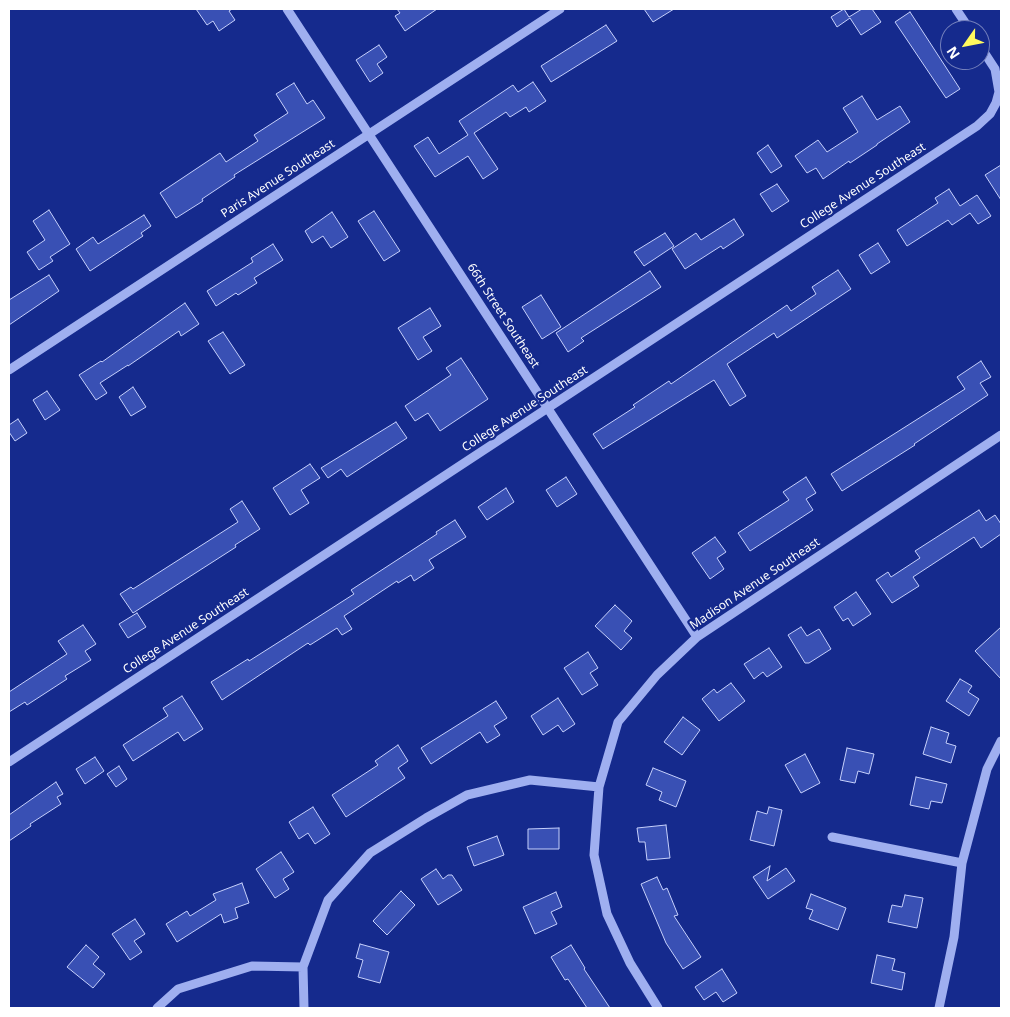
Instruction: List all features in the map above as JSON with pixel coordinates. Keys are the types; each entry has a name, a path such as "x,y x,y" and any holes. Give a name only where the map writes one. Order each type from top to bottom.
{"street":[{"name":"66th Street Southeast","path":"287,9 697,637"},
{"name":"Paris Avenue Southeast","path":"9,370 560,9"},
{"path":"956,9 963,20"},
{"name":"College Avenue Southeast","path":"9,762 977,126 990,114 999,92 995,69 990,61"},
{"name":"Madison Avenue Southeast","path":"658,1008 630,963 607,914 594,855 599,787 618,722 657,675 697,637 1001,436"},
{"path":"939,1008 954,937 962,863 988,769 1001,742"},
{"path":"304,1008 303,967 328,900 370,853 467,795 530,780 599,787"},
{"path":"832,837 962,863"},
{"path":"157,1008 178,989 252,966 303,967"}],"building":[{"path":"196,9 232,9 229,11 235,20 219,31 213,21 207,25"},
{"path":"397,9 437,9 405,31 395,16 400,13"},
{"path":"644,9 674,9 653,22"},
{"path":"844,9 849,17 862,9 872,9 881,22 861,35 850,18 837,27 831,17"},
{"path":"910,12 940,58 940,70 948,70 960,89 946,98 895,22"},
{"path":"606,25 617,41 551,82 541,66"},
{"path":"379,45 387,57 377,64 383,73 370,82 356,60"},
{"path":"533,82 546,101 529,112 526,107 510,117 506,112 474,133 498,169 483,179 468,156 435,177 414,146 428,137 439,154 468,135 459,121 513,85 518,92"},
{"path":"294,83 307,104 313,100 325,118 234,175 235,177 202,199 203,201 176,218 160,193 220,153 226,162 258,141 254,135 288,113 276,94"},
{"path":"862,96 877,120 900,106 910,122 823,179 816,168 807,173 795,156 818,140 827,152 858,132 843,108"},
{"path":"768,145 782,166 771,173 757,153"},
{"path":"1001,165 1001,200 985,175"},
{"path":"777,184 789,201 772,212 760,194"},
{"path":"949,189 960,206 977,195 991,216 978,224 970,213 952,225 948,220 907,246 897,230 938,203 935,198"},
{"path":"49,210 70,244 50,257 53,261 39,270 27,252 45,240 33,221"},
{"path":"374,211 400,251 384,261 358,221"},
{"path":"332,212 348,237 331,248 323,236 312,243 305,231"},
{"path":"144,215 151,226 141,233 143,236 90,271 76,249 93,237 98,244"},
{"path":"734,219 744,235 723,249 721,246 685,269 672,249 696,233 701,240"},
{"path":"665,233 674,246 644,266 634,252"},
{"path":"878,243 890,262 871,274 859,255"},
{"path":"273,244 283,260 254,278 257,283 238,295 236,293 216,306 207,291 253,262 251,258"},
{"path":"838,270 851,289 777,338 774,333 727,364 746,396 730,406 714,380 603,449 593,434 635,407 633,405 669,381 671,384 787,305 791,311 816,294 812,287"},
{"path":"650,271 661,287 581,338 584,341 568,352 556,333"},
{"path":"49,275 59,291 9,325 9,300"},
{"path":"541,295 561,327 542,339 522,307"},
{"path":"185,303 199,324 181,336 179,331 100,383 107,393 96,400 79,375 102,362"},
{"path":"430,308 441,326 423,337 432,351 418,360 398,328"},
{"path":"223,332 245,365 230,374 208,341"},
{"path":"461,358 488,399 440,431 428,413 415,421 405,406 451,375 446,368"},
{"path":"981,361 991,377 980,383 988,395 915,445 842,491 831,474 965,389 957,377"},
{"path":"133,387 146,407 131,416 119,397"},
{"path":"47,391 60,410 45,420 33,400"},
{"path":"18,419 27,433 15,441 9,432 9,425"},
{"path":"396,422 407,438 347,477 341,469 328,478 321,468"},
{"path":"310,464 320,478 301,490 309,503 290,515 273,488"},
{"path":"566,477 577,494 557,507 546,490"},
{"path":"806,477 816,493 806,499 813,510 750,551 738,533 789,500 783,492"},
{"path":"506,488 514,502 487,520 478,507"},
{"path":"242,501 260,529 235,545 236,547 133,613 120,594 131,587 133,589 238,522 230,509"},
{"path":"979,510 986,521 995,515 1001,524 1001,534 981,548 974,537 913,577 919,586 892,603 876,580 888,572 891,577 920,558 915,551"},
{"path":"455,520 466,537 429,560 434,568 414,581 411,575 398,583 397,581 344,616 352,629 342,635 337,628 310,645 308,643 222,700 211,682 248,659 249,661 354,594 351,590 437,534 436,532"},
{"path":"715,537 726,552 717,558 724,569 710,579 692,553"},
{"path":"856,592 871,614 853,626 848,618 843,621 834,607"},
{"path":"615,605 632,621 624,631 632,638 621,650 595,626"},
{"path":"137,613 146,627 128,638 119,624"},
{"path":"83,625 96,644 85,651 91,660 65,676 67,679 27,705 25,702 9,712 9,692 67,654 58,641"},
{"path":"801,627 807,636 819,629 831,649 809,663 805,663 788,635"},
{"path":"1001,627 1001,679 975,651"},
{"path":"769,648 782,667 767,677 763,672 754,679 744,664"},
{"path":"588,652 598,668 590,673 598,685 582,695 564,668"},
{"path":"960,679 972,686 968,692 979,699 969,716 946,701"},
{"path":"731,683 745,701 719,721 702,699 714,689 717,693"},
{"path":"182,696 203,729 184,741 178,732 133,761 123,745 168,716 163,708"},
{"path":"558,698 575,724 563,732 558,725 543,735 531,716"},
{"path":"496,701 507,718 494,726 500,735 487,743 480,732 431,764 421,748"},
{"path":"683,717 700,730 682,755 664,742"},
{"path":"931,727 949,733 946,743 956,746 951,763 923,754"},
{"path":"398,745 408,761 398,768 405,778 346,817 332,795 378,765 375,761"},
{"path":"847,748 874,754 869,774 858,771 855,783 840,780"},
{"path":"805,754 820,783 801,793 785,765"},
{"path":"95,757 104,771 85,784 76,769"},
{"path":"119,766 127,779 116,787 107,774"},
{"path":"653,768 686,781 676,807 659,800 662,792 646,785"},
{"path":"916,777 947,784 942,803 931,801 929,809 910,805"},
{"path":"56,782 63,794 57,797 61,804 30,824 31,826 9,841 9,815"},
{"path":"313,807 330,834 315,844 308,833 299,839 289,822"},
{"path":"769,807 782,810 774,846 750,840 757,811 767,814"},
{"path":"666,825 670,858 647,860 645,842 639,842 637,828"},
{"path":"559,828 559,849 528,849 528,829"},
{"path":"497,836 504,855 474,866 467,847"},
{"path":"281,852 294,872 283,879 289,889 275,898 256,869"},
{"path":"770,866 767,881 786,868 795,881 768,899 753,877"},
{"path":"436,869 443,879 448,875 452,875 462,890 438,905 421,879"},
{"path":"657,877 663,890 667,888 678,915 674,916 701,957 683,969 666,943 641,884"},
{"path":"242,883 249,903 235,908 238,918 224,923 221,914 177,942 166,924 187,911 190,916 216,900 213,894"},
{"path":"401,891 415,905 387,935 373,921"},
{"path":"556,892 562,907 551,912 557,924 535,934 523,907"},
{"path":"811,894 846,908 838,930 809,919 813,910 806,908"},
{"path":"905,895 923,898 917,928 888,922 892,905 902,907"},
{"path":"135,919 145,934 134,941 142,952 130,960 112,934"},
{"path":"360,944 389,952 380,983 358,977 363,960 356,958"},
{"path":"86,945 99,957 93,964 105,974 93,988 67,967"},
{"path":"571,945 584,969 610,1008 587,1008 568,979 565,980 551,957"},
{"path":"877,955 895,959 892,970 905,973 902,990 871,983"},
{"path":"722,969 737,993 723,1002 716,992 704,1000 695,987"}]}
